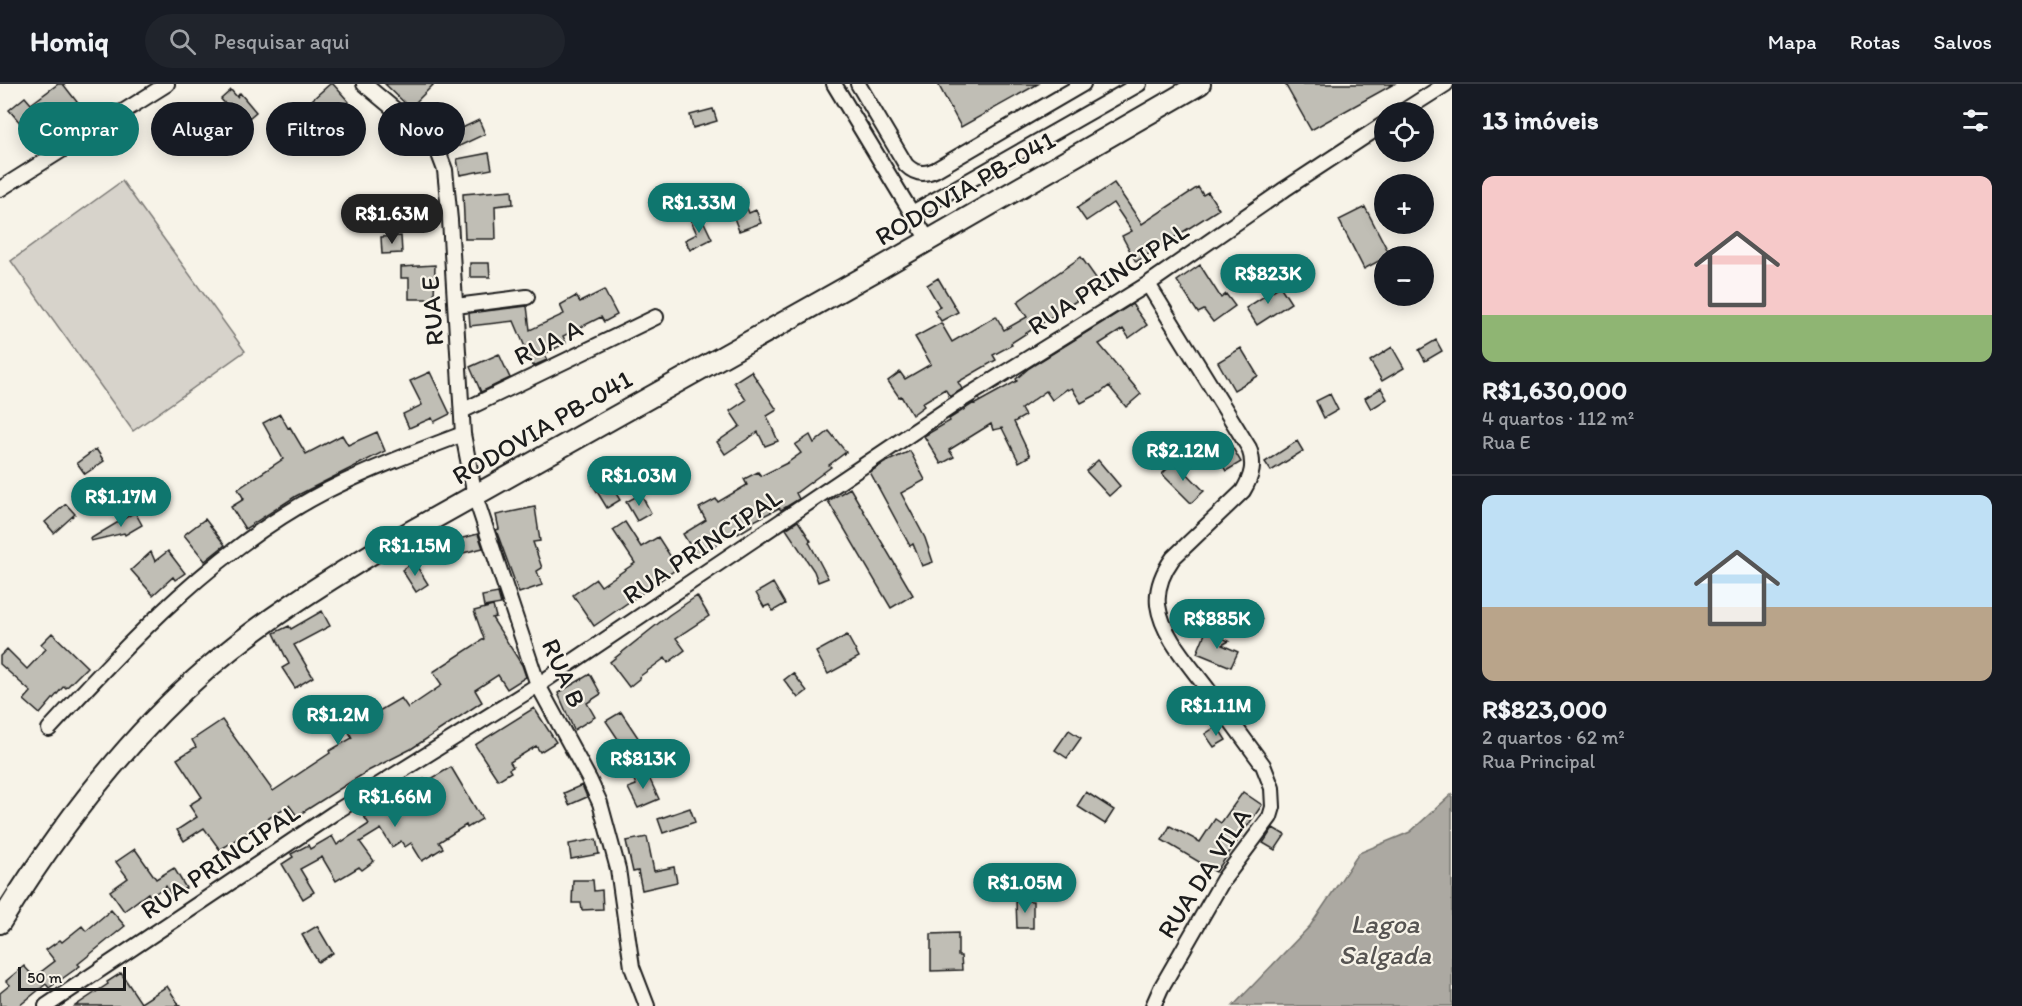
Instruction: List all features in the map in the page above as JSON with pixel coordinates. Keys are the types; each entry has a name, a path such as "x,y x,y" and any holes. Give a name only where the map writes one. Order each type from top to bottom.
{"main road":[{"name":"RODOVIA PB-041","path":"0,924 26,882 135,739 208,668 317,587 383,547 1200,84"}],"street":[{"path":"0,189 167,84"},
{"name":"RUA E","path":"364,84 430,139 445,170 463,434 475,496"},
{"path":"834,84 928,240"},
{"path":"863,86 906,165 911,170 923,173 935,170 1083,84"},
{"path":"912,213 1139,84"},
{"path":"1414,102 1431,88 1446,84"},
{"name":"RUA PRINCIPAL","path":"46,1006 334,813 538,685 961,400 1148,284 1374,131"},
{"name":"RUA DA VILA","path":"1148,284 1249,448 1253,464 1250,481 1243,490 1173,558 1165,569 1157,595 1158,607 1167,630 1179,650 1263,765 1269,777 1274,798 1270,817 1223,880 1153,1006"},
{"path":"456,306 527,297"},
{"name":"RUA A","path":"462,411 656,317"},
{"path":"49,729 113,660 208,569 257,533 327,491 377,467 463,434"},
{"name":"RUA B","path":"475,496 538,685 590,779 600,803 618,869 633,967 647,1006"}],"shaded area":[{"path":"122,181 245,351 133,431 11,261"}],"water":[{"name":"Lagoa Salgada","path":"1452,794 1452,1006 1233,1006 1310,926 1359,853 1410,832"}],"building":[{"path":"58,84 63,84 77,102 34,102"},
{"path":"330,84 333,84 349,102 310,102"},
{"path":"385,84 434,84 416,102 404,102"},
{"path":"938,84 1038,84 961,127"},
{"path":"1285,84 1394,84 1311,130"},
{"path":"231,90 237,97 240,93 248,102 224,102 221,99"},
{"path":"25,97 29,102 19,102"},
{"path":"18,103 18,120 9,110"},
{"path":"713,109 717,121 693,128 690,115"},
{"path":"479,120 485,134 465,143 465,127"},
{"path":"489,153 492,169 460,175 457,159"},
{"path":"1114,183 1142,224 1198,187 1203,195 1208,192 1219,209 1136,262 1122,236 1132,231 1113,203 1086,221 1077,208"},
{"path":"512,190 513,204 495,206 496,239 465,239 463,194"},
{"path":"742,196 749,213 756,210 761,223 739,231 728,202"},
{"path":"1365,207 1374,224 1374,234 1379,234 1385,246 1374,246 1374,264 1364,269 1339,220"},
{"path":"701,216 712,239 690,250 685,240 697,234 691,221"},
{"path":"401,236 402,253 382,254 381,237"},
{"path":"1081,257 1101,285 1011,343 1012,345 993,355 996,360 958,382 962,389 950,397 945,389 922,403 924,406 912,415 901,396 899,397 888,381 900,372 905,379 931,364 915,337 941,323 952,342 996,316 1004,330 1027,317 1017,302"},
{"path":"470,263 489,263 490,277 470,277"},
{"path":"435,265 434,299 409,299 409,278 401,278 401,267"},
{"path":"1200,265 1221,298 1226,294 1235,306 1213,322 1204,310 1198,313 1177,281"},
{"path":"938,278 958,312 941,321 934,310 940,307 927,285"},
{"path":"1280,286 1291,303 1257,325 1246,308"},
{"path":"604,290 617,315 604,322 601,317 563,336 566,343 544,354 547,360 533,366 514,321 470,326 469,313 527,306 530,330 564,314 560,305 576,296 580,302"},
{"path":"1132,304 1147,325 1129,338 1123,329 1099,344 1141,394 1126,407 1109,386 1081,403 1072,388 1052,400 1046,391 1021,409 1025,416 1014,422 1030,456 1019,462 1002,428 993,430 991,424 949,450 954,457 941,464 924,436 950,421 949,419 974,403 1017,381 1016,379 1029,368"},
{"path":"1436,340 1442,351 1425,361 1419,350"},
{"path":"1392,347 1404,368 1382,381 1370,361"},
{"path":"1241,348 1258,376 1234,390 1218,362"},
{"path":"499,354 510,378 481,392 470,367"},
{"path":"751,371 777,410 767,416 778,441 765,446 758,432 725,454 717,442 740,426 730,411 746,400 734,382"},
{"path":"430,372 450,414 434,422 432,418 409,428 403,414 422,405 410,381"},
{"path":"1381,388 1387,399 1371,409 1365,398"},
{"path":"1330,394 1338,410 1324,418 1316,401"},
{"path":"280,414 306,454 342,435 348,445 377,432 385,451 296,496 245,529 231,507 244,499 238,489 283,459 263,423"},
{"path":"829,431 846,452 829,465 831,467 796,493 799,499 781,510 779,508 752,522 753,525 738,534 736,530 697,557 683,534 706,520 699,508 716,499 718,502 747,485 744,479 758,472 761,476 787,463 801,453 795,445 810,435 814,443"},
{"path":"1227,438 1241,462 1226,471 1212,448"},
{"path":"1297,441 1303,451 1271,471 1265,462"},
{"path":"96,449 104,461 85,474 77,463"},
{"path":"910,451 925,480 901,493 925,538 933,562 922,566 913,544 910,546 870,472"},
{"path":"1098,460 1120,486 1109,496 1086,471"},
{"path":"1175,461 1204,491 1191,503 1162,474"},
{"path":"606,477 620,500 607,508 593,485"},
{"path":"850,488 913,595 891,608 828,501"},
{"path":"641,494 651,513 637,521 626,502"},
{"path":"66,504 75,514 54,533 45,522"},
{"path":"535,507 540,541 533,542 542,568 537,571 542,585 519,593 496,530 499,529 496,515"},
{"path":"135,512 142,525 125,535 124,533 91,541 90,539"},
{"path":"205,519 225,545 205,561 184,535"},
{"path":"798,521 811,541 809,542 828,578 818,582 814,571 786,529"},
{"path":"625,522 641,547 658,537 678,568 594,626 573,595 596,579 601,586 635,563 613,530"},
{"path":"478,534 483,548 459,554 455,540"},
{"path":"168,551 185,573 175,580 173,577 153,595 131,570 151,552 155,561"},
{"path":"414,562 428,584 416,592 402,570"},
{"path":"773,583 785,604 773,611 769,605 764,607 756,593"},
{"path":"498,593 501,604 484,607 482,596"},
{"path":"697,596 709,616 676,638 685,650 668,663 665,658 629,687 610,662"},
{"path":"493,606 496,617 492,618 522,665 526,677 507,689 498,675 475,690 482,702 411,749 368,771 297,816 289,805 220,850 204,828 184,841 177,830 197,817 189,805 202,797 177,759 196,747 192,740 222,720 273,791 330,753 329,751 352,738 349,732 374,718 372,715 401,698 408,708 442,685 433,672 484,639 474,611"},
{"path":"1254,609 1262,620 1247,629 1242,616"},
{"path":"322,611 330,626 294,645 313,677 295,688 282,668 289,664 274,633 289,626 291,629"},
{"path":"1206,631 1229,641 1222,645 1238,652 1231,667 1197,653"},
{"path":"52,633 87,667 66,688 64,686 40,714 24,700 31,692 0,664 0,656 7,649 27,669 46,649 41,644"},
{"path":"847,635 859,657 828,674 816,652"},
{"path":"793,673 807,691 798,698 784,680"},
{"path":"590,674 601,694 587,703 595,717 574,730 558,693"},
{"path":"534,708 556,742 540,752 536,746 510,762 513,767 509,769 511,772 498,780 475,745"},
{"path":"621,712 641,742 626,751 606,721"},
{"path":"1217,726 1226,740 1214,747 1205,734"},
{"path":"1069,730 1081,738 1067,758 1055,750"},
{"path":"451,767 482,819 467,828 466,825 439,842 443,848 422,861 411,843 405,847 401,841 392,847 381,829 360,842 374,861 362,870 359,867 336,881 322,857 300,869 314,892 303,899 282,864 293,857 291,854 308,845 310,849 332,836 337,845 369,824 363,815 400,791 402,793 424,779 426,782"},
{"path":"645,769 659,799 638,808 628,788 636,785 632,775"},
{"path":"582,785 587,797 569,805 564,793"},
{"path":"1086,792 1114,810 1105,824 1077,806"},
{"path":"1243,792 1262,805 1216,872 1162,840 1170,826 1200,842 1215,819 1221,823"},
{"path":"690,808 695,822 663,833 658,819"},
{"path":"1273,828 1285,835 1275,850 1263,843"},
{"path":"647,837 654,871 674,867 677,882 642,890 638,871 633,872 626,841"},
{"path":"596,839 599,854 571,859 569,844"},
{"path":"135,849 156,879 174,868 186,888 172,896 166,886 150,897 148,893 124,911 110,891 128,878 116,862"},
{"path":"573,880 593,880 594,891 602,890 603,909 582,910 581,903 572,903"},
{"path":"1016,901 1033,901 1033,928 1017,928"},
{"path":"111,910 125,926 78,964 80,966 49,988 46,984 19,1006 0,1006 0,993 10,985 6,981 24,966 34,977 55,961 46,950 60,940 62,942 82,926 86,931"},
{"path":"317,926 333,953 318,962 302,935"},
{"path":"958,933 958,956 961,956 962,970 931,971 931,934"},
{"path":"121,973 141,1003 167,986 180,1006 75,1006"}]}
